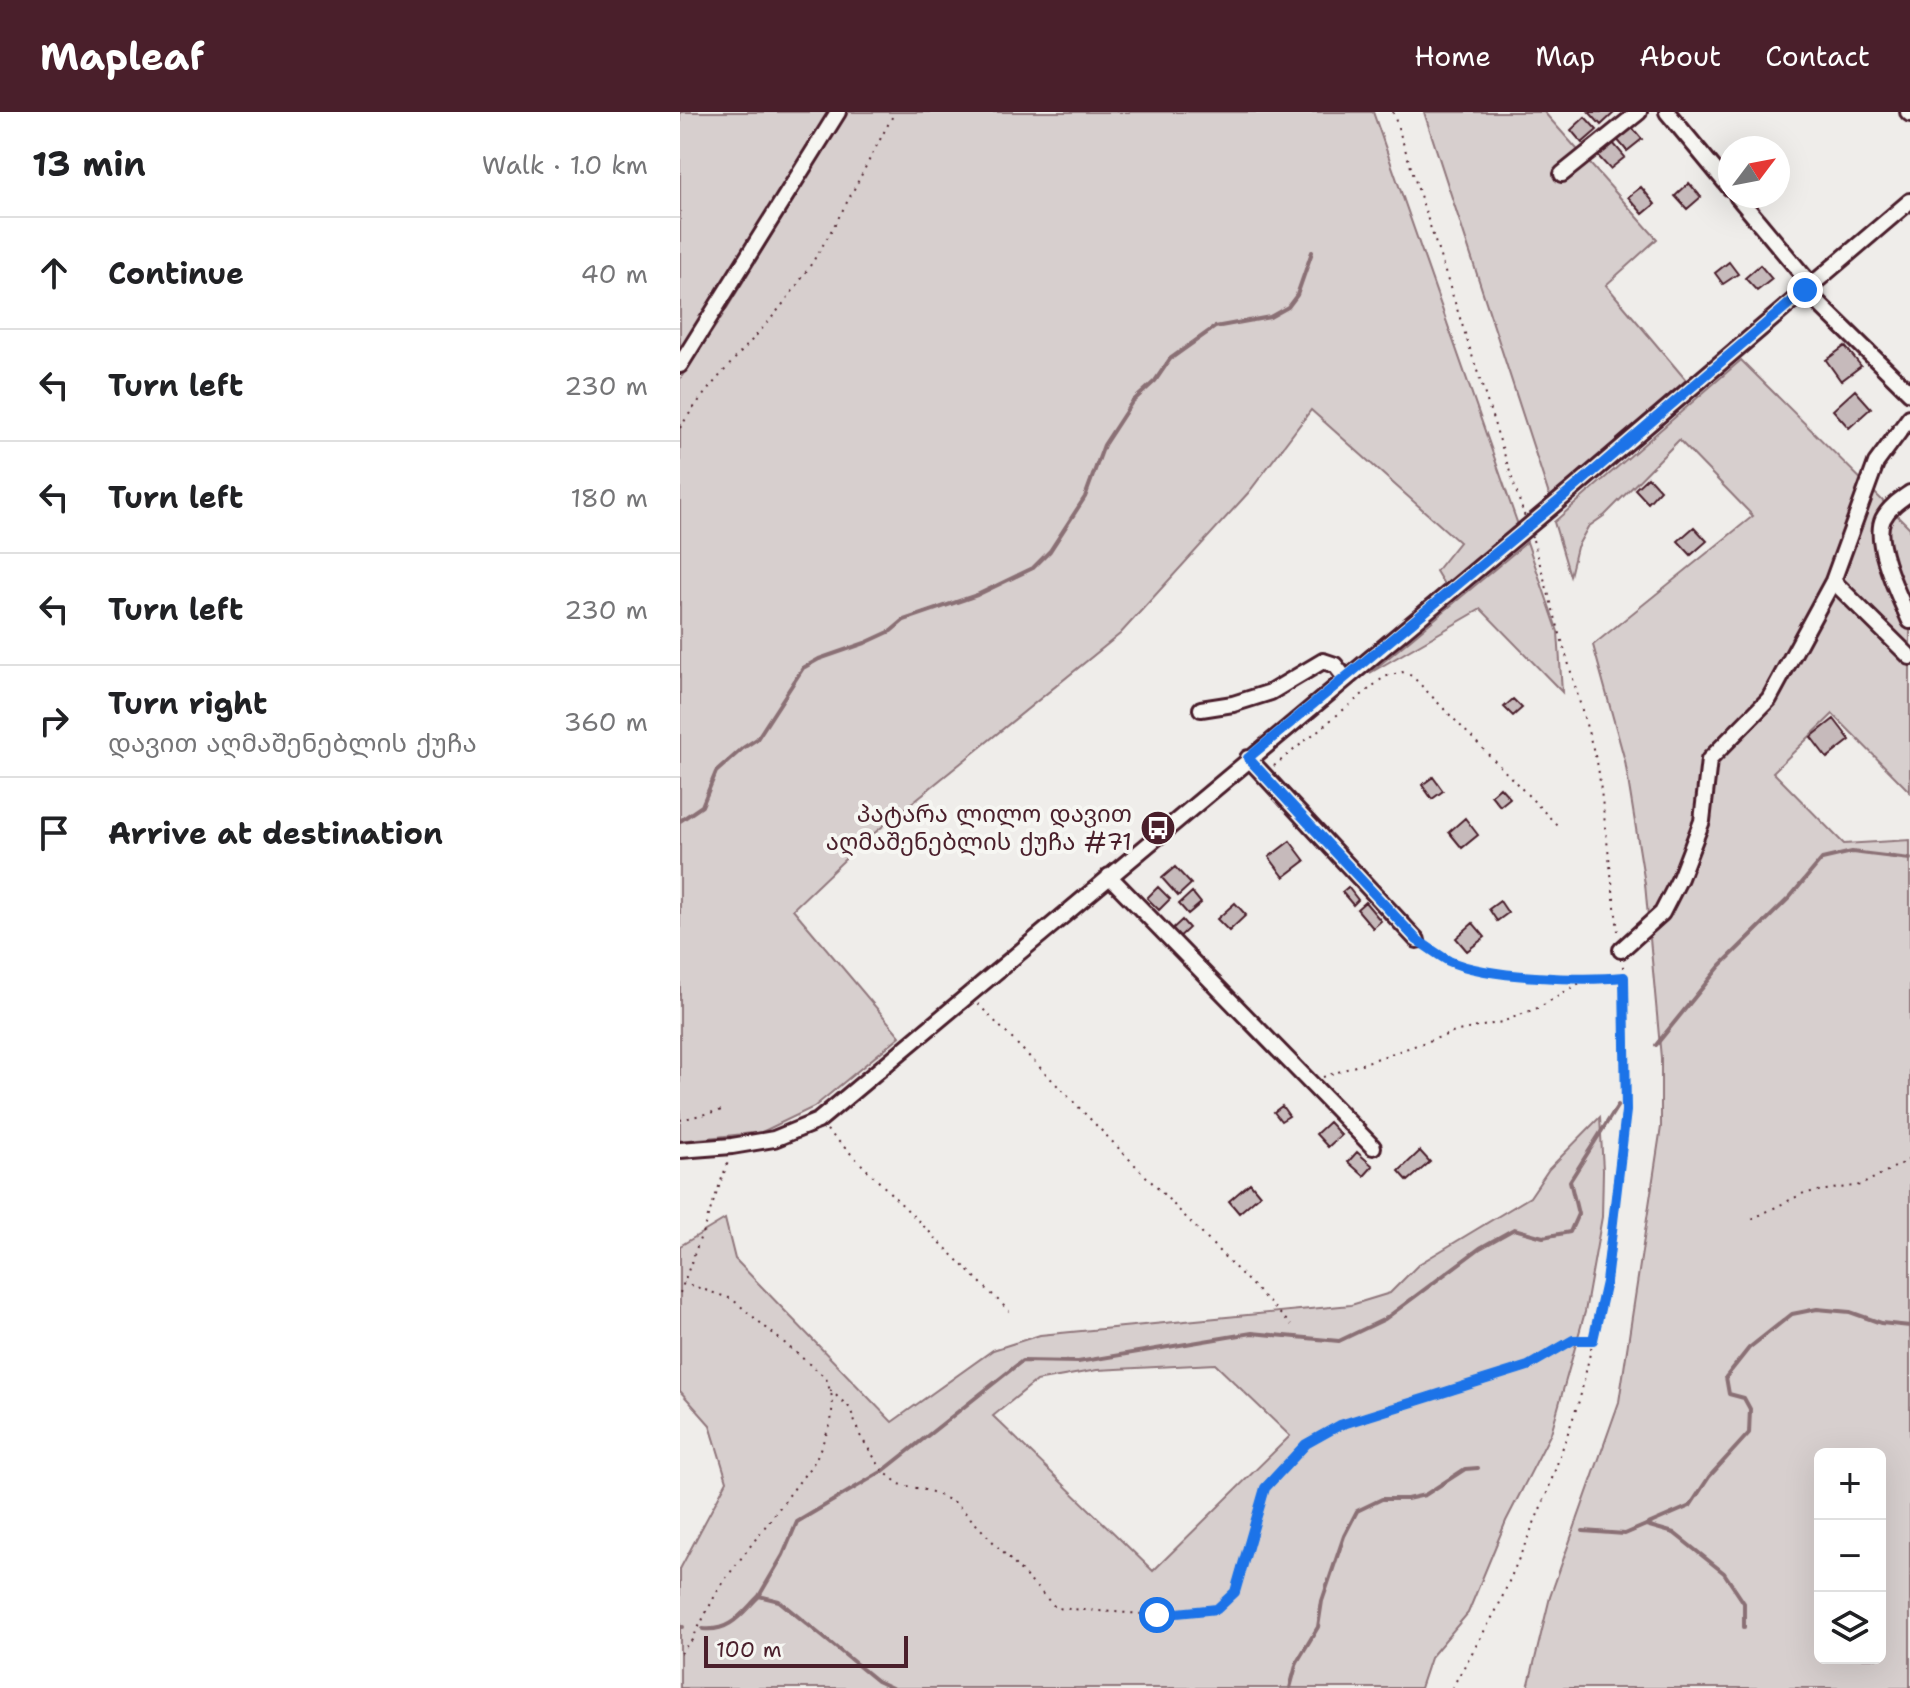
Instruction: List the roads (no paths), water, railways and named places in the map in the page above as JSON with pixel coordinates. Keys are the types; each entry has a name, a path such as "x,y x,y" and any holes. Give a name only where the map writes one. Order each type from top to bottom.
{"street":[{"path":"680,365 838,112"},
{"path":"1562,174 1639,112"},
{"path":"1667,112 1718,174"},
{"path":"680,1150 774,1139 818,1121 1910,201"},
{"path":"1746,208 1808,288 1910,393"},
{"path":"1621,950 1662,913 1680,878 1702,821 1709,760 1769,699 1833,581 1876,463 1910,417"},
{"path":"1910,493 1888,512 1881,522 1880,531 1884,554 1910,621"},
{"path":"1833,581 1910,657"},
{"path":"1201,709 1233,704 1271,692 1323,661 1335,665 1345,678"},
{"path":"1248,758 1417,940"},
{"path":"1109,876 1373,1147"}],"waterway":[{"path":"680,821 702,806 716,772 757,739 803,668 891,631 904,620 977,595 1033,568 1050,551 1085,497 1104,445 1132,402 1155,381 1170,359 1215,327 1270,317 1288,307 1297,295 1312,252"},
{"path":"1656,1045 1720,966 1790,897 1822,859 1852,852 1910,859"},
{"path":"759,1596 783,1555 797,1522 883,1471 1022,1361 1078,1362 1252,1333 1339,1341 1385,1319 1480,1248 1514,1229 1543,1237 1570,1232 1578,1214 1570,1181 1618,1105"},
{"path":"1583,1531 1625,1534 1690,1506 1709,1477 1749,1433 1750,1409 1744,1398 1729,1394 1726,1377 1749,1348 1792,1314 1817,1309 1850,1312 1881,1323 1910,1326"},
{"path":"1290,1688 1297,1662 1318,1627 1322,1601 1344,1536 1357,1511 1382,1499 1425,1495 1465,1469 1478,1468"},
{"path":"1646,1525 1674,1533 1724,1573 1744,1603 1744,1627"},
{"path":"703,1629 728,1625 759,1596 779,1601 877,1681 892,1688"}],"place":[{"name":"პატარა ლილო დავით აღმაშენებლის ქუჩა #71","path":"1158,828"}]}
